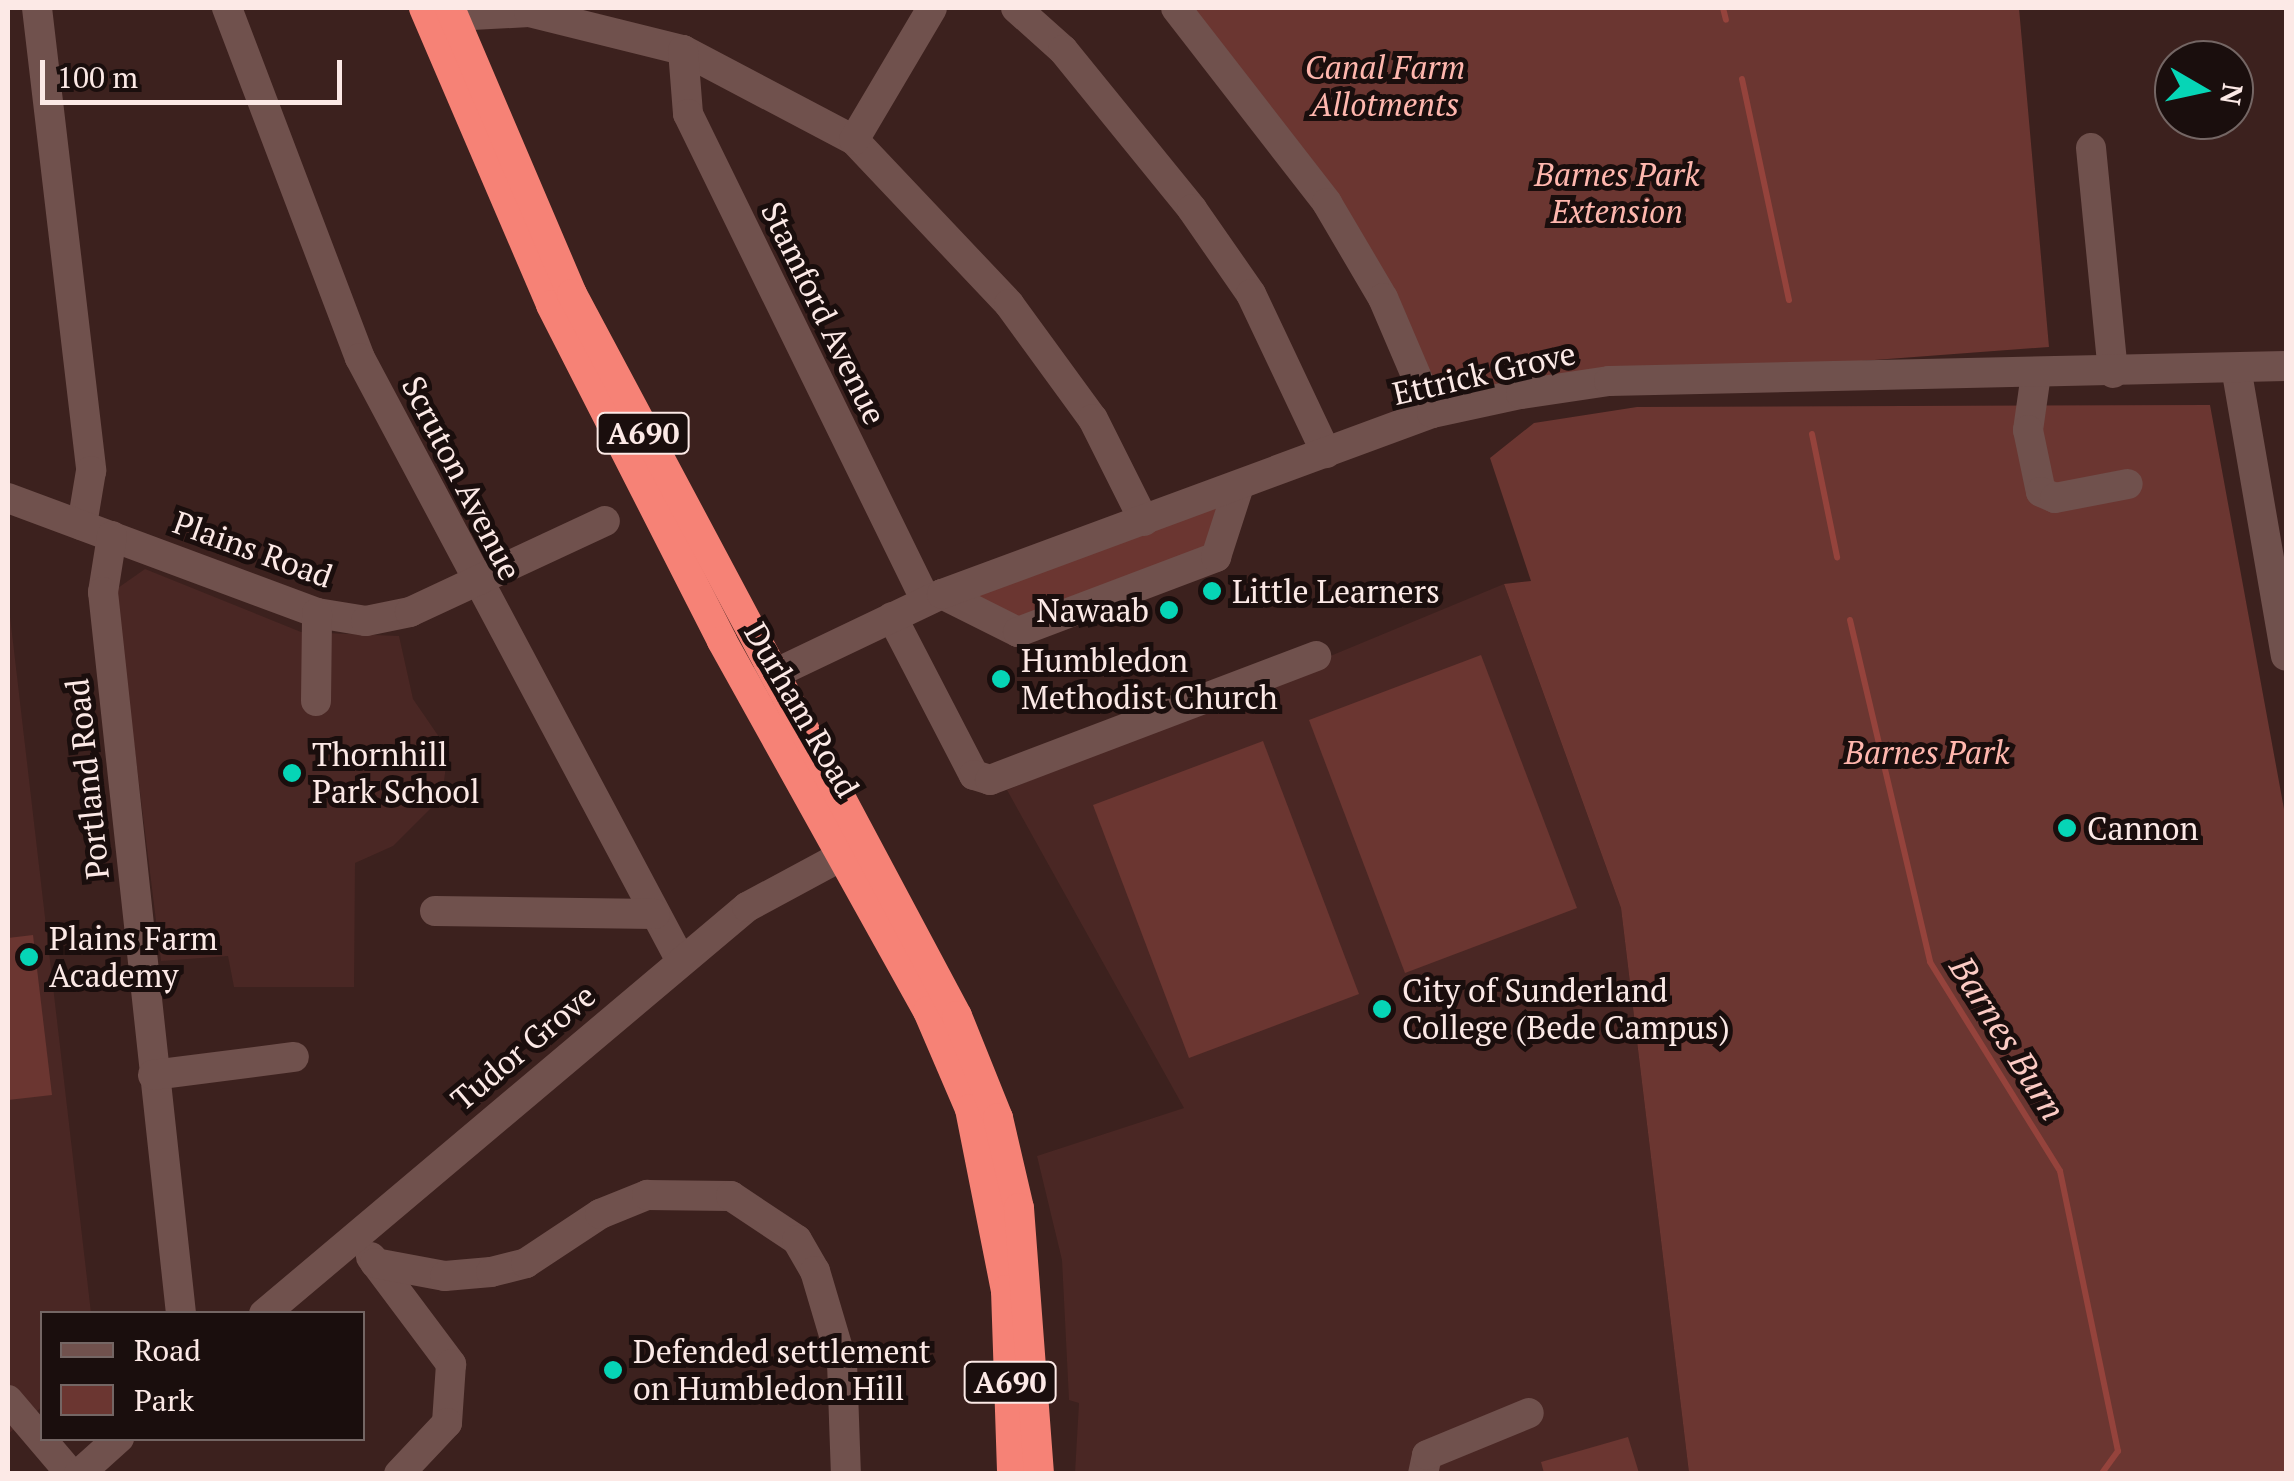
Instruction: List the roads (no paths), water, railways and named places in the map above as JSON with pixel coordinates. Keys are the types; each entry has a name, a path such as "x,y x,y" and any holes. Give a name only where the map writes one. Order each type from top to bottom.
{"highway":[{"name":"Durham Road","path":"442,10 551,305 854,850 957,1016 998,1118 1030,1290 1040,1474"},
{"name":"Durham Road","path":"854,850 970,1109 1006,1290 1012,1474"}],"street":[{"path":"38,8 90,471 82,524"},
{"name":"Scruton Avenue","path":"227,8 321,276 476,583 680,959"},
{"path":"854,140 932,8"},
{"path":"1016,8 1063,50 1222,252 1302,388 1326,453"},
{"path":"442,10 528,12 683,50 854,140 1009,304 1093,419 1144,521"},
{"path":"1188,12 1327,203 1383,298 1432,413"},
{"name":"Stamford Avenue","path":"683,50 688,114 934,597"},
{"path":"2091,148 2113,372"},
{"name":"Ettrick Grove","path":"758,681 934,597 1432,413 1609,381 2237,373 2286,366"},
{"path":"2237,373 2286,656"},
{"path":"2036,374 2028,430 2041,492 2055,498 2128,484"},
{"path":"934,597 1018,632 1216,557 1238,486"},
{"name":"Plains Road","path":"8,498 316,612 366,621 476,583 606,521"},
{"name":"Portland Road","path":"112,536 103,592 181,1311"},
{"path":"316,612 316,701"},
{"path":"892,617 974,775 990,780 1316,656"},
{"name":"Tudor Grove","path":"268,1311 747,906 854,850"},
{"path":"435,911 655,914"},
{"path":"154,1075 294,1057"},
{"path":"375,1262 444,1276 491,1272 526,1263 600,1214 647,1195 731,1196 797,1240 815,1271 842,1362 846,1474"},
{"path":"355,1236 451,1364 446,1422 399,1474"},
{"path":"9,1404 40,1437"},
{"path":"1422,1474 1427,1455 1529,1413"},
{"path":"44,1441 75,1474 115,1441"}],"waterway":[{"name":"Barnes Burn","path":"1723,8 1726,20"},
{"path":"1742,79 1789,300"},
{"name":"Barnes Burn","path":"1812,434 1837,557"},
{"name":"Barnes Burn","path":"1850,620 1930,962 2060,1171 2118,1451 2101,1474"}],"place":[{"name":"Little Learners","path":"1212,591"},
{"name":"Nawaab","path":"1169,610"},
{"name":"Humbledon Methodist Church","path":"1001,679"},
{"name":"Thornhill Park School","path":"292,773"},
{"name":"Cannon","path":"2067,828"},
{"name":"Plains Farm Academy","path":"29,957"},
{"name":"City of Sunderland College (Bede Campus)","path":"1382,1009"},
{"name":"Defended settlement on Humbledon Hill","path":"613,1370"}],"park label":[{"name":"Canal Farm Allotments","path":"1385,86"},
{"name":"Barnes Park Extension","path":"1617,194"},
{"name":"Barnes Park","path":"1927,752"}]}
